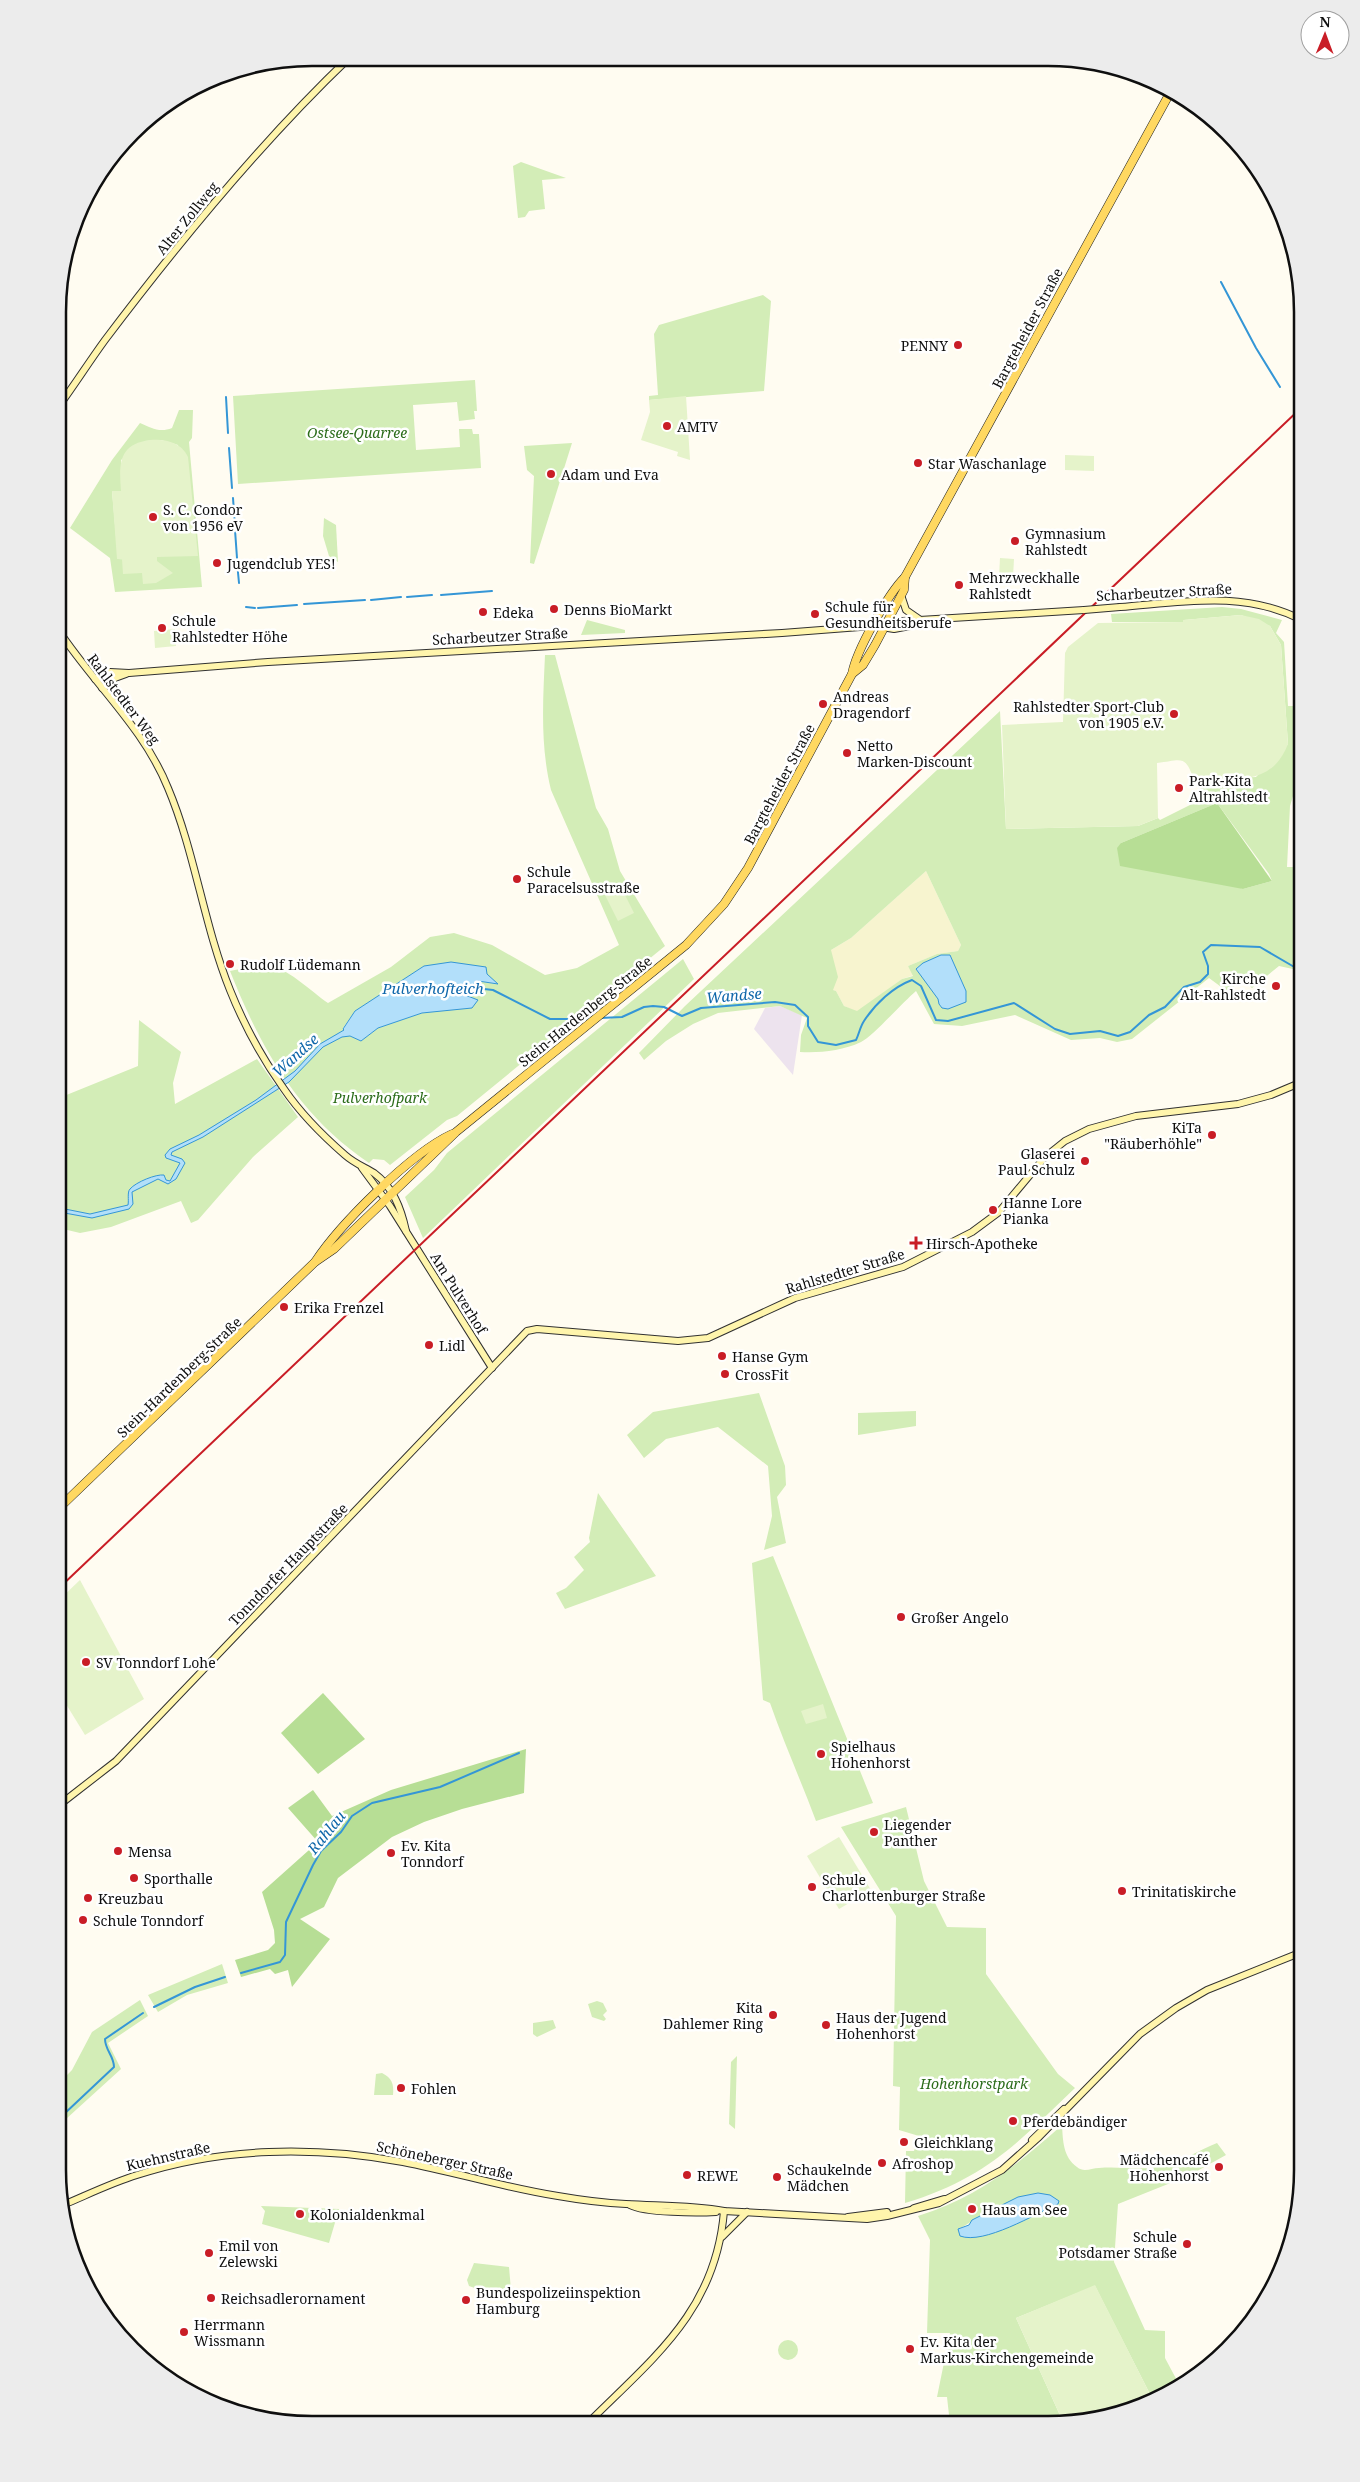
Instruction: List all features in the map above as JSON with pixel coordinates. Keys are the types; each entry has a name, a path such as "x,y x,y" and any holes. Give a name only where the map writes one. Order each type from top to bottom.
{"main road":[{"name":"Bargteheider Straße","path":"852,674 864,664 901,595 905,577 1168,97"},
{"name":"Bargteheider Straße","path":"724,904 748,868 852,674 854,661 873,626 896,586 905,577"},
{"name":"Stein-Hardenberg-Straße","path":"66,1501 162,1411 314,1262 334,1248 456,1132 686,945 724,904"},
{"name":"Stein-Hardenberg-Straße","path":"314,1262 327,1243 385,1185 442,1138 456,1132"}],"street":[{"name":"Alter Zollweg","path":"66,397 105,341 224,191 287,120 341,66"},
{"path":"901,595 906,610 920,620"},
{"name":"Scharbeutzer Straße","path":"95,679 110,672 129,673 268,662 873,626 920,620 1237,600 1272,606 1294,616"},
{"name":"Scharbeutzer Straße","path":"885,625 900,628 934,620"},
{"name":"Rahlstedter Weg","path":"66,640 82,664 140,736 162,773 178,816 211,927"},
{"name":"Scharbeutzer Straße","path":"102,688 115,678 129,673"},
{"name":"Am Pulverhof","path":"211,927 229,989 247,1028 278,1080 320,1132 362,1168 386,1199 492,1368"},
{"name":"Rahlstedter Straße","path":"529,1330 536,1329 678,1341 708,1338 794,1298 893,1271 958,1240 995,1217 1050,1153 1065,1141 1089,1129 1136,1116 1238,1104 1271,1095 1294,1085"},
{"name":"Am Pulverhof","path":"362,1168 372,1172 392,1193 402,1212 406,1231"},
{"name":"Tonndorfer Hauptstraße","path":"66,1800 116,1761 135,1743 519,1338 529,1330"},
{"name":"Schöneberger Straße","path":"254,2153 302,2151 372,2157 433,2169 505,2187 629,2205 639,2209 747,2212 844,2218 910,2210 920,2204 944,2199 977,2183 1008,2162 1039,2137 1140,2034 1176,2008 1207,1990 1294,1955"},
{"name":"Kuehnstraße","path":"68,2203 139,2174 212,2158 254,2153"},
{"path":"595,2416 654,2359 684,2323 705,2286 721,2238 724,2211"},
{"path":"721,2238 747,2212"}],"shaded area":[{"path":"926,871 961,945 958,951 937,954 908,966 914,975 902,979 857,1012 844,1006 836,991 832,990 831,950 851,938"},
{"path":"780,1006 802,1015 793,1075 754,1029 765,1008"}],"green space":[{"path":"521,162 566,178 542,180 545,209 529,211 525,217 518,218 513,166"},
{"path":"763,295 771,301 764,391 649,400 649,396 658,395 654,334 659,325"},
{"name":"Ostsee-Quarree","path":"475,380 477,411 474,411 475,419 459,421 457,402 413,405 416,450 460,447 459,429 472,429 473,434 479,434 481,468 238,484 233,396"},
{"name":"AMTV","path":"686,396 690,460 677,456 678,452 641,440 650,412 649,400"},
{"path":"179,410 193,410 192,438 189,442 202,587 115,592 110,558 70,528 112,460 140,423 160,430 172,428","holes":["161,440 178,445 196,542 156,557 157,561 118,559 112,491 121,491 121,460 145,441"]},
{"name":"S. C. Condor von 1956 eV","path":"150,440 172,442 181,448 188,457 198,556 157,557 157,561 173,573 156,583 143,584 142,573 123,574 122,559 117,559 112,491 121,491 121,464 126,451 139,442"},
{"path":"572,443 534,564 530,563 534,476 527,470 524,446"},
{"path":"1065,455 1094,456 1094,471 1065,470"},
{"path":"324,518 336,525 338,562 329,556 323,536"},
{"path":"1000,558 1014,559 1013,577 999,577"},
{"path":"1222,607 1241,609 1282,620 1276,633 1284,642 1288,706 1294,706 1294,793 1290,806 1287,867 1294,867 1294,969 1279,966 1252,988 1242,979 1228,992 1209,978 1132,1039 1117,1042 1100,1038 1071,1040 1015,1015 962,1026 934,1024 916,991 866,1039 846,1048 823,1052 800,1052 801,1035 807,1018 780,1006 718,1013 693,1024 666,1041 644,1060 639,1053 685,1006 1000,711 1006,829 1138,826 1158,818 1160,820 1200,800 1202,790 1192,781 1256,777 1288,744 1281,645 1270,626 1241,615 1184,620 1184,622 1112,622 1111,614","holes":["1217,803 1269,874 1272,881 1243,889 1121,843","926,871 961,945 958,951 937,954 908,966 913,976 902,979 857,1011 844,1006 836,991 833,990 838,977 831,950 851,938","941,955 950,955 966,991 953,1006 946,1008 942,1008 939,1004 939,999 916,969 923,963"]},
{"name":"Rahlstedter Sport-Club von 1905 e.V.","path":"1241,615 1259,619 1270,626 1281,645 1288,744 1281,758 1272,768 1249,778 1194,780 1185,762 1177,760 1157,763 1158,818 1138,826 1006,829 1002,725 1063,722 1065,653 1068,647 1098,623 1183,622 1183,620"},
{"path":"587,620 625,630 625,633 581,635"},
{"path":"175,629 176,646 155,648 154,631"},
{"name":"Pulverhofpark","path":"545,655 555,655 596,808 608,829 620,871 665,946 457,1116 447,1120 390,1165 384,1160 373,1159 369,1163 322,1124 284,1078 255,1027 230,971 263,966 280,969 287,972 328,1003 391,967 430,937 454,933 492,945 545,975 577,968 619,945 551,790 544,740","holes":["424,966 497,984 478,981 465,990 464,995 442,1010 422,1013 378,1028 361,1041 350,1036 343,1028 355,1011"]},
{"path":"1217,803 1272,881 1243,889 1120,866 1117,848 1121,843"},
{"path":"620,885 634,913 618,921 604,893"},
{"path":"683,959 694,979 423,1238 405,1197 434,1170 447,1153"},
{"path":"139,1020 181,1052 173,1083 175,1104 257,1059 298,1117 253,1157 198,1220 191,1223 181,1201 111,1227 80,1233 66,1230 66,1095 138,1066"},
{"path":"759,1393 785,1466 786,1485 777,1497 786,1543 764,1550 772,1516 768,1466 718,1427 666,1439 644,1458 627,1435 653,1412"},
{"path":"916,1411 916,1426 858,1435 858,1413"},
{"path":"598,1493 656,1576 565,1609 556,1593 566,1588 584,1570 574,1557 590,1542 589,1538"},
{"path":"773,1556 873,1803 816,1821 770,1703 763,1700 752,1563"},
{"name":"SV Tonndorf Lohe","path":"80,1580 144,1699 85,1735 66,1704 66,1593"},
{"path":"323,1693 365,1739 318,1774 281,1733"},
{"path":"823,1704 827,1718 806,1724 801,1711"},
{"path":"526,1749 524,1793 462,1809 424,1822 392,1837 338,1878 324,1907 300,1919 330,1939 292,1987 288,1970 275,1974 270,1969 241,1977 235,1960 268,1950 275,1943 274,1930 262,1892 318,1842 288,1808 313,1790 332,1816 391,1790"},
{"name":"Hohenhorstpark","path":"906,1807 924,1881 947,1927 986,1928 986,1974 1058,2074 1075,2088 1017,2143 998,2158 957,2183 905,2203 906,2151 914,2151 919,2136 899,2130 900,2087 893,2086 896,1916 841,1827"},
{"path":"839,1837 871,1890 839,1909 807,1856"},
{"path":"222,1964 228,1983 187,1995 158,2012 148,1995"},
{"path":"140,2000 148,2016 108,2043 121,2069 66,2119 66,2076 72,2070 92,2032"},
{"path":"597,2001 603,2003 607,2011 603,2015 606,2019 604,2021 592,2017 588,2004"},
{"path":"553,2020 556,2028 537,2037 533,2034 533,2023"},
{"path":"737,2056 735,2129 729,2124 731,2062"},
{"path":"382,2073 392,2082 393,2095 374,2095 376,2074"},
{"path":"1062,2125 1066,2154 1072,2163 1085,2170 1164,2166 1217,2143 1226,2155 1188,2176 1118,2204 1114,2262 1145,2330 1165,2331 1165,2358 1176,2379 1150,2393 1095,2286 1016,2318 1060,2415 949,2416 947,2397 937,2397 950,2333 927,2333 930,2240 918,2216 959,2200 978,2190 1012,2167","holes":["1057,2204 1047,2209 958,2229 987,2212 1016,2207"]},
{"path":"261,2206 339,2209 329,2243 262,2224 265,2211"},
{"path":"474,2263 509,2267 511,2290 508,2297 503,2298 469,2286 467,2280"},
{"path":"1095,2285 1150,2393 1127,2403 1096,2411 1060,2415 1016,2318"},
{"path":"788,2340 795,2343 798,2350 795,2357 788,2360 781,2357 778,2350 781,2343"}],"water":[{"path":"941,955 950,955 966,991 966,1002 948,1009 942,1008 938,999 916,969 923,963"},
{"name":"Pulverhofteich","path":"451,962 486,967 487,974 498,984 478,981 465,990 465,995 478,1000 472,1008 422,1013 378,1028 361,1041 350,1036 342,1037 323,1047 289,1082 203,1137 172,1152 171,1155 182,1159 185,1163 176,1179 168,1184 158,1179 132,1192 133,1204 129,1209 92,1218 66,1213 66,1209 90,1214 128,1205 129,1190 141,1181 164,1175 166,1180 170,1181 180,1163 166,1158 165,1155 170,1149 199,1135 256,1100 295,1071 320,1044 344,1030 355,1011 424,966"},
{"path":"1038,2193 1050,2195 1059,2201 1058,2204 995,2232 970,2238 960,2236 958,2229 969,2225 972,2220 1018,2197"}],"waterway":[{"path":"1221,282 1256,348 1280,387"},
{"path":"226,397 228,433"},
{"path":"229,448 232,488"},
{"path":"233,498 235,526"},
{"path":"235,530 237,558"},
{"path":"237,562 239,583"},
{"path":"441,595 492,591"},
{"path":"407,597 432,595"},
{"path":"371,600 401,597"},
{"path":"304,604 365,600"},
{"path":"258,608 297,605"},
{"path":"246,607 255,608"},
{"name":"Wandse","path":"600,1018 622,1017 644,1007 653,1006 664,1007 682,1016 701,1008 775,1002 795,1005 808,1017 808,1026 818,1042 836,1045 856,1040 861,1026 873,1008 891,992 912,980 921,986 936,1020 948,1021 1014,1003 1055,1029 1070,1034 1100,1031 1118,1036 1130,1032 1149,1015 1165,1007 1184,987 1200,982 1208,974 1208,966 1203,952 1211,945 1260,947 1294,967"},
{"name":"Wandse","path":"467,987 493,990 550,1019 590,1019"},
{"name":"Rahlau","path":"241,1973 280,1962 285,1955 286,1922 313,1865 321,1851 341,1832 352,1816 372,1803 440,1787 519,1753"},
{"name":"Rahlau","path":"154,2007 195,1987 225,1977"},
{"name":"Rahlau","path":"66,2112 114,2067 105,2039 143,2013"}],"railway":[{"path":"66,1581 1294,415"}],"place":[{"name":"PENNY","path":"958,345"},
{"name":"AMTV","path":"667,426"},
{"name":"Star Waschanlage","path":"918,463"},
{"name":"Adam und Eva","path":"551,474"},
{"name":"S. C. Condor von 1956 eV","path":"153,517"},
{"name":"Gymnasium Rahlstedt","path":"1015,541"},
{"name":"Jugendclub YES!","path":"217,563"},
{"name":"Mehrzweckhalle Rahlstedt","path":"959,585"},
{"name":"Denns BioMarkt","path":"554,609"},
{"name":"Edeka","path":"483,612"},
{"name":"Schule für Gesundheitsberufe","path":"815,614"},
{"name":"Schule Rahlstedter Höhe","path":"162,628"},
{"name":"Andreas Dragendorf","path":"823,704"},
{"name":"Rahlstedter Sport-Club von 1905 e.V.","path":"1174,714"},
{"name":"Netto Marken-Discount","path":"847,753"},
{"name":"Park-Kita Altrahlstedt","path":"1179,788"},
{"name":"Schule Paracelsusstraße","path":"517,879"},
{"name":"Rudolf Lüdemann","path":"230,964"},
{"name":"Kirche Alt-Rahlstedt","path":"1276,986"},
{"name":"KiTa \"Räuberhöhle\"","path":"1212,1135"},
{"name":"Glaserei Paul Schulz","path":"1085,1161"},
{"name":"Hanne Lore Pianka","path":"993,1210"},
{"name":"Hirsch-Apotheke","path":"916,1243"},
{"name":"Erika Frenzel","path":"284,1307"},
{"name":"Lidl","path":"429,1345"},
{"name":"Hanse Gym","path":"722,1356"},
{"name":"CrossFit","path":"725,1374"},
{"name":"Großer Angelo","path":"901,1617"},
{"name":"SV Tonndorf Lohe","path":"86,1662"},
{"name":"Spielhaus Hohenhorst","path":"821,1754"},
{"name":"Liegender Panther","path":"874,1832"},
{"name":"Mensa","path":"118,1851"},
{"name":"Ev. Kita Tonndorf","path":"391,1853"},
{"name":"Sporthalle","path":"134,1878"},
{"name":"Schule Charlottenburger Straße","path":"812,1887"},
{"name":"Trinitatiskirche","path":"1122,1891"},
{"name":"Kreuzbau","path":"88,1898"},
{"name":"Schule Tonndorf","path":"83,1920"},
{"name":"Kita Dahlemer Ring","path":"773,2015"},
{"name":"Haus der Jugend Hohenhorst","path":"826,2025"},
{"name":"Fohlen","path":"401,2088"},
{"name":"Pferdebändiger","path":"1013,2121"},
{"name":"Gleichklang","path":"904,2142"},
{"name":"Afroshop","path":"882,2163"},
{"name":"Mädchencafé Hohenhorst","path":"1219,2167"},
{"name":"REWE","path":"687,2175"},
{"name":"Schaukelnde Mädchen","path":"777,2177"},
{"name":"Haus am See","path":"972,2209"},
{"name":"Kolonialdenkmal","path":"300,2214"},
{"name":"Schule Potsdamer Straße","path":"1187,2244"},
{"name":"Emil von Zelewski","path":"209,2253"},
{"name":"Reichsadlerornament","path":"211,2298"},
{"name":"Bundespolizeiinspektion Hamburg","path":"466,2300"},
{"name":"Herrmann Wissmann","path":"184,2332"},
{"name":"Ev. Kita der Markus-Kirchengemeinde","path":"910,2349"}]}
